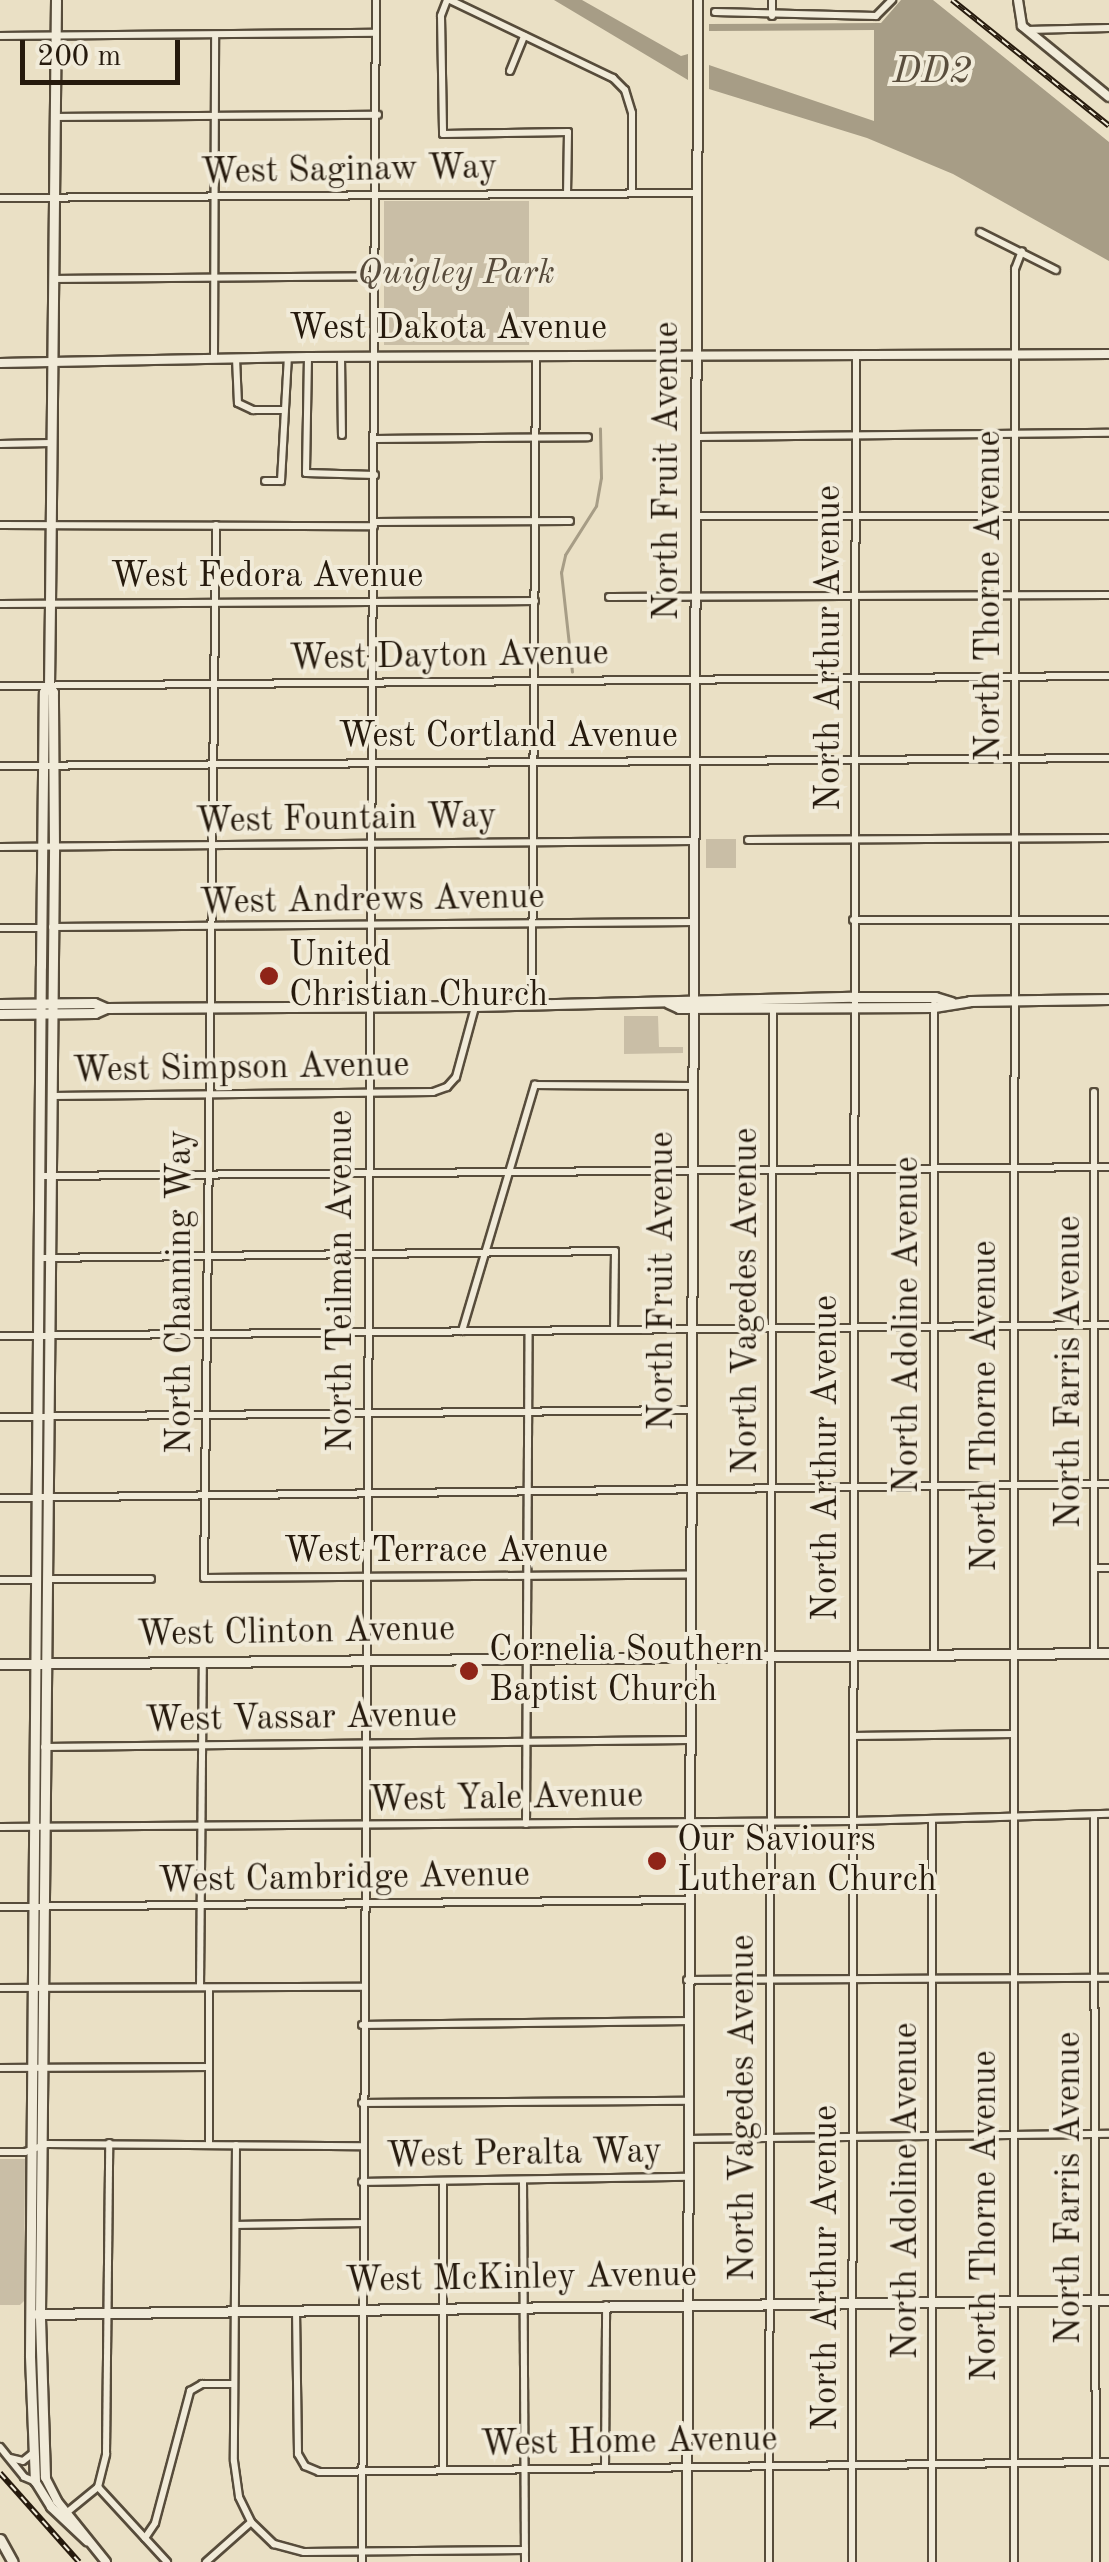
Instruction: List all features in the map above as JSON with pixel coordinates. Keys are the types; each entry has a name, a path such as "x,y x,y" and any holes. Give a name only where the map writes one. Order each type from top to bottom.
{"main road":[{"path":"40,2482 41,2408 35,2314 49,766 44,692 49,686 56,0"},
{"path":"0,1004 94,1013 106,1008 692,1003 813,997 852,1002"},
{"path":"773,1008 778,1003 813,997"},
{"path":"692,1003 773,1008 852,1002 1109,999"},
{"path":"0,1014 46,1008"},
{"path":"46,1008 50,1096 46,1176"},
{"name":"West Clinton Avenue","path":"0,1664 1109,1653"},
{"name":"West McKinley Avenue","path":"35,2314 1109,2300"},
{"path":"35,2314 30,2370 32,2454 40,2482"},
{"path":"30,2370 36,2406 41,2408"},
{"path":"31,2416 36,2420 41,2442"},
{"path":"0,2539 13,2562"}],"street":[{"name":"North Teilman Avenue","path":"362,2562 362,1987 376,0"},
{"path":"567,194 568,132 442,134 441,16 448,0 614,78 625,90 632,113 632,194"},
{"name":"North Fruit Avenue","path":"687,2562 698,0"},
{"path":"772,0 772,16"},
{"path":"715,12 876,16 892,0"},
{"path":"1018,0 1020,22 1026,30 1109,97"},
{"path":"1026,30 1109,28"},
{"path":"0,36 376,33"},
{"path":"214,358 215,34"},
{"path":"510,71 524,36"},
{"path":"54,117 378,115"},
{"name":"West Saginaw Way","path":"0,198 698,193"},
{"path":"980,232 1056,270"},
{"name":"North Thorne Avenue","path":"1014,2562 1012,1485 1019,434 1016,269 1022,251"},
{"path":"54,279 375,276"},
{"name":"North Arthur Avenue","path":"852,2562 856,354"},
{"name":"West Dakota Avenue","path":"0,363 288,357 1109,354"},
{"path":"532,1004 536,356"},
{"path":"265,481 282,481 282,410 288,396 288,357"},
{"path":"308,357 306,473 375,475"},
{"path":"341,357 342,435"},
{"path":"236,358 238,403 249,409 282,410"},
{"path":"697,437 1109,434"},
{"path":"375,439 588,436"},
{"path":"0,444 51,443"},
{"path":"696,516 1109,516"},
{"path":"0,524 305,526 570,521"},
{"path":"213,928 216,525"},
{"path":"608,597 1109,595"},
{"name":"West Fedora Avenue","path":"0,604 535,601"},
{"name":"West Dayton Avenue","path":"0,686 1109,676"},
{"name":"West Cortland Avenue","path":"0,766 1109,758"},
{"path":"748,840 1109,838"},
{"name":"West Fountain Way","path":"0,847 693,841"},
{"path":"853,920 1109,920"},
{"name":"West Andrews Avenue","path":"0,928 693,922"},
{"name":"North Channing Way","path":"204,1578 213,928"},
{"name":"North Adoline Avenue","path":"934,1002 934,1653"},
{"name":"West Simpson Avenue","path":"50,1096 433,1092 456,1077 475,1006"},
{"name":"North Vagedes Avenue","path":"769,2562 773,1008"},
{"path":"462,1331 536,1085 691,1086"},
{"name":"North Farris Avenue","path":"1094,1092 1094,1653"},
{"path":"46,1176 1109,1167"},
{"path":"45,1258 615,1251 614,1330"},
{"path":"0,1336 1109,1326"},
{"path":"526,1824 529,1331"},
{"path":"0,1417 689,1410"},
{"path":"0,1498 1109,1484"},
{"path":"1094,1568 1109,1568"},
{"name":"West Terrace Avenue","path":"204,1578 690,1575"},
{"path":"0,1580 151,1579"},
{"path":"203,1661 201,1906 209,2142"},
{"path":"853,1736 1012,1734"},
{"name":"West Vassar Avenue","path":"40,1747 688,1740"},
{"name":"North Farris Avenue","path":"1094,1814 1096,2562"},
{"name":"West Yale Avenue","path":"0,1827 853,1821 1109,1814"},
{"name":"North Adoline Avenue","path":"932,1820 932,2562"},
{"name":"West Cambridge Avenue","path":"0,1907 688,1900"},
{"path":"688,1980 1109,1978"},
{"path":"0,1988 362,1987"},
{"path":"362,2024 688,2020"},
{"path":"0,2068 209,2066"},
{"path":"362,2103 687,2101"},
{"path":"688,2139 1109,2134"},
{"path":"68,2514 98,2487 108,2433 109,2143"},
{"path":"0,2152 109,2143 362,2146"},
{"path":"236,2145 234,2472 251,2522 274,2544 293,2551 525,2550"},
{"name":"West Peralta Way","path":"362,2182 686,2178"},
{"path":"523,2180 525,2562"},
{"path":"442,2181 443,2470"},
{"name":"West Peralta Way","path":"236,2225 363,2223"},
{"path":"605,2468 606,2306"},
{"name":"West Home Avenue","path":"296,2310 298,2454 305,2466 319,2472 1109,2462"},
{"path":"145,2538 155,2522 190,2391 202,2384 234,2384"},
{"path":"0,2447 24,2476 40,2482 106,2562"},
{"path":"9,2458 23,2461 32,2454"},
{"path":"40,2482 79,2538 87,2541"},
{"path":"98,2487 167,2562"},
{"path":"206,2562 251,2522"}],"green space":[{"name":"Quigley Park","path":"384,201 529,201 529,345 384,345"},
{"path":"706,839 736,839 736,868 706,868"},
{"path":"624,1016 658,1016 659,1047 683,1047 683,1053 624,1054"},
{"path":"0,2159 25,2159 24,2301 20,2305 0,2305"}],"water":[{"path":"554,0 582,0 681,56 688,54 688,80"},
{"name":"DD2","path":"901,0 933,0 1109,142 1109,261 953,174 867,138 709,89 709,65 874,121 874,30 709,31 709,24 881,23"}],"waterway":[{"path":"572,672 561,573 565,555 596,506 601,478 600,429"}],"railway":[{"path":"952,0 1109,126"},
{"path":"0,2473 79,2562"}],"place":[{"name":"United Christian Church","path":"269,976"},
{"name":"Cornelia Southern Baptist Church","path":"469,1671"},
{"name":"Our Saviours Lutheran Church","path":"657,1861"}]}
